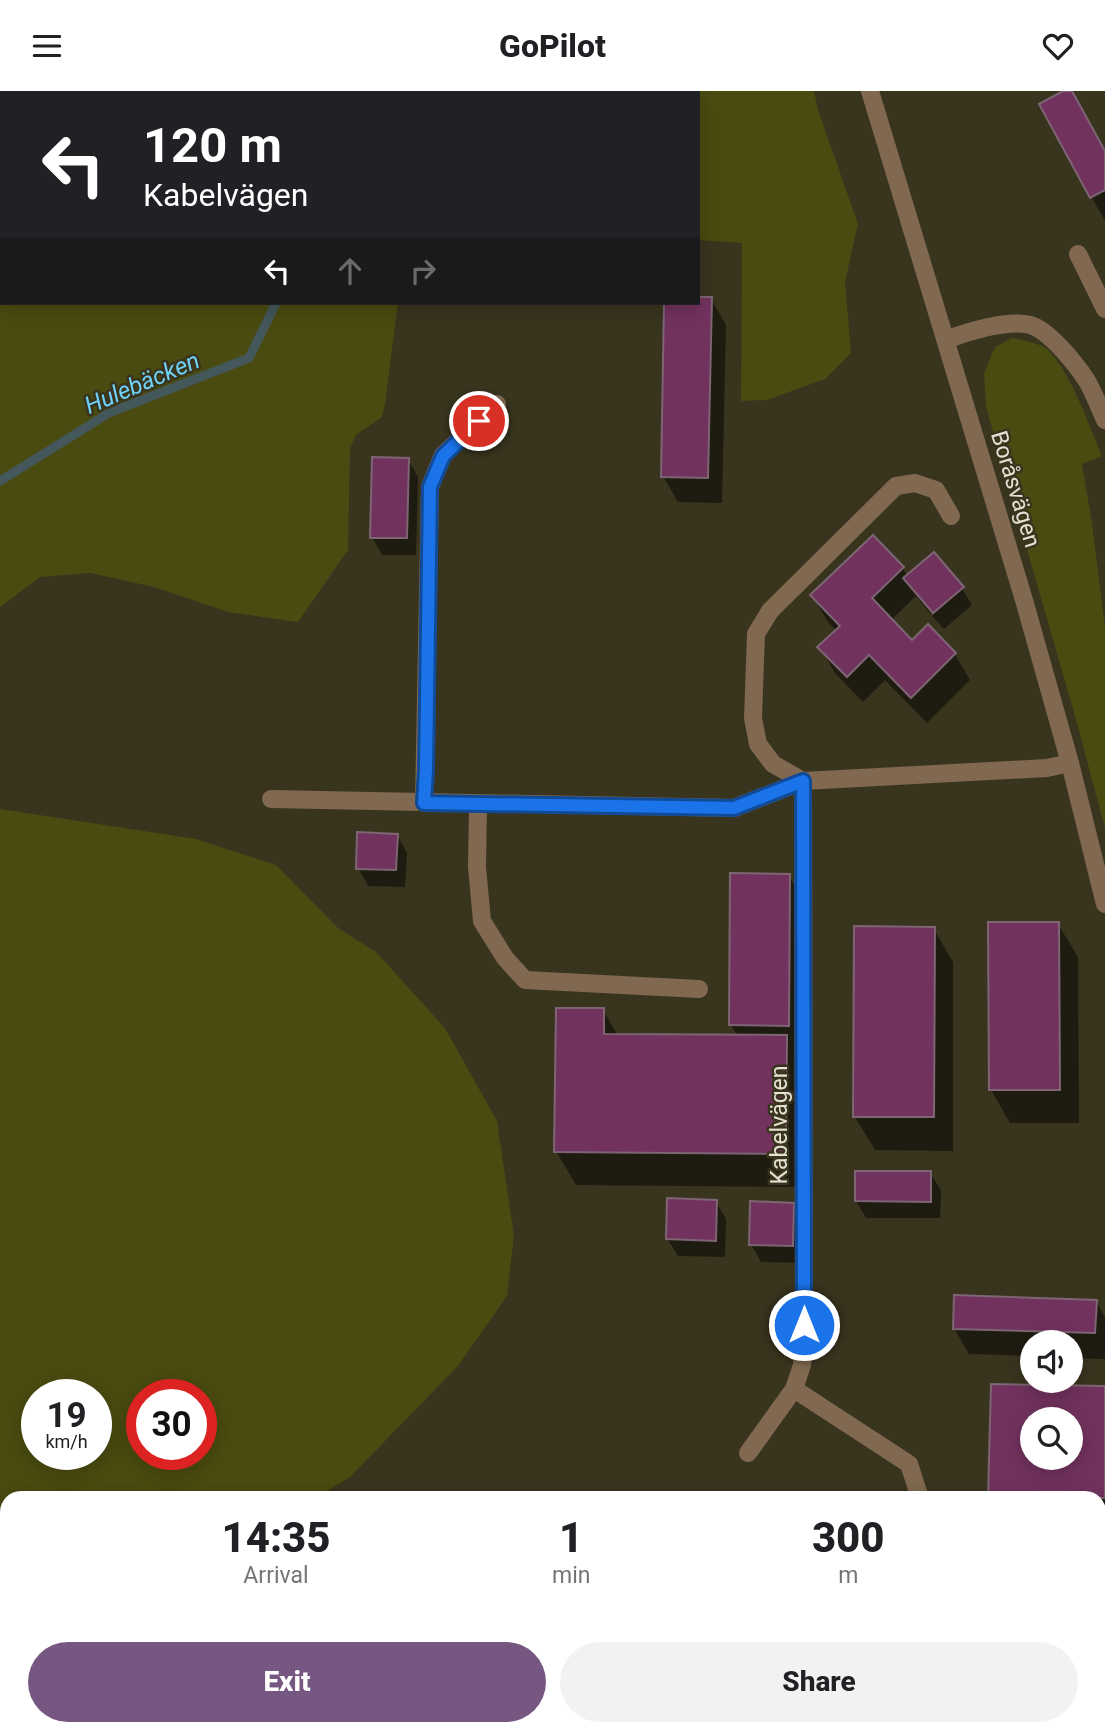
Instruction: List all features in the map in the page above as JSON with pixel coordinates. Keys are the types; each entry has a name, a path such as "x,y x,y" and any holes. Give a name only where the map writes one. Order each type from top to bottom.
{"street":[{"name":"Boråsvägen","path":"870,91 1024,600 1070,764 1105,904"},
{"path":"1078,254 1105,309"},
{"path":"946,340 967,331 1001,325 1028,324 1043,330 1087,381 1105,420"},
{"path":"424,803 430,487 443,456 497,404"},
{"path":"803,781 773,764 758,744 753,718 756,635 770,611 896,486 915,483 936,489 951,516"},
{"path":"271,799 734,808 803,781 1046,768 1070,764"},
{"name":"Kabelvägen","path":"748,1453 794,1389 802,1365 803,781"},
{"path":"478,804 477,867 482,921 505,958 525,980 699,989"},
{"path":"794,1389 909,1464 918,1491"}],"shaded area":[{"path":"700,91 814,91 818,110 858,224 845,282 851,353 825,379 767,400 741,401 742,243 700,240"},
{"path":"0,305 398,305 382,417 356,435 350,448 348,550 298,622 228,612 154,587 90,573 40,577 0,607"},
{"path":"1012,338 1040,345 1053,355 1078,397 1102,456 1082,464 1105,626 1105,828 986,407 984,373 995,347"},
{"path":"0,809 196,839 276,865 338,928 376,952 445,1028 497,1121 514,1236 507,1296 458,1366 350,1477 327,1491 0,1491"}],"building":[{"path":"1063,91 1072,91 1105,151 1105,190 1090,198 1039,104"},
{"path":"700,297 712,297 708,478 661,477 664,305 700,305"},
{"path":"372,457 409,458 407,538 370,538"},
{"path":"873,535 904,567 872,598 912,640 928,624 956,653 911,698 869,655 847,677 817,647 840,626 810,595"},
{"path":"934,552 964,587 933,613 903,578"},
{"path":"357,832 398,834 396,870 356,869"},
{"path":"730,873 790,874 789,1026 729,1025"},
{"path":"988,922 1059,922 1060,1090 989,1090"},
{"path":"854,926 935,927 934,1117 853,1117"},
{"path":"556,1008 604,1008 604,1034 787,1035 786,1154 554,1152"},
{"path":"855,1171 931,1171 931,1202 855,1201"},
{"path":"667,1198 717,1200 716,1241 666,1239"},
{"path":"750,1201 794,1203 793,1246 749,1245"},
{"path":"954,1295 1097,1300 1095,1333 1083,1333 1083,1330 953,1329"},
{"path":"991,1384 1020,1385 1020,1393 1083,1393 1083,1386 1105,1386 1105,1491 988,1491"}],"waterway":[{"name":"Hulebäcken","path":"0,481 109,413 249,358 275,305"}],"route":[{"path":"479,421 443,456 430,487 424,803 734,808 803,781 804,1325"}]}
